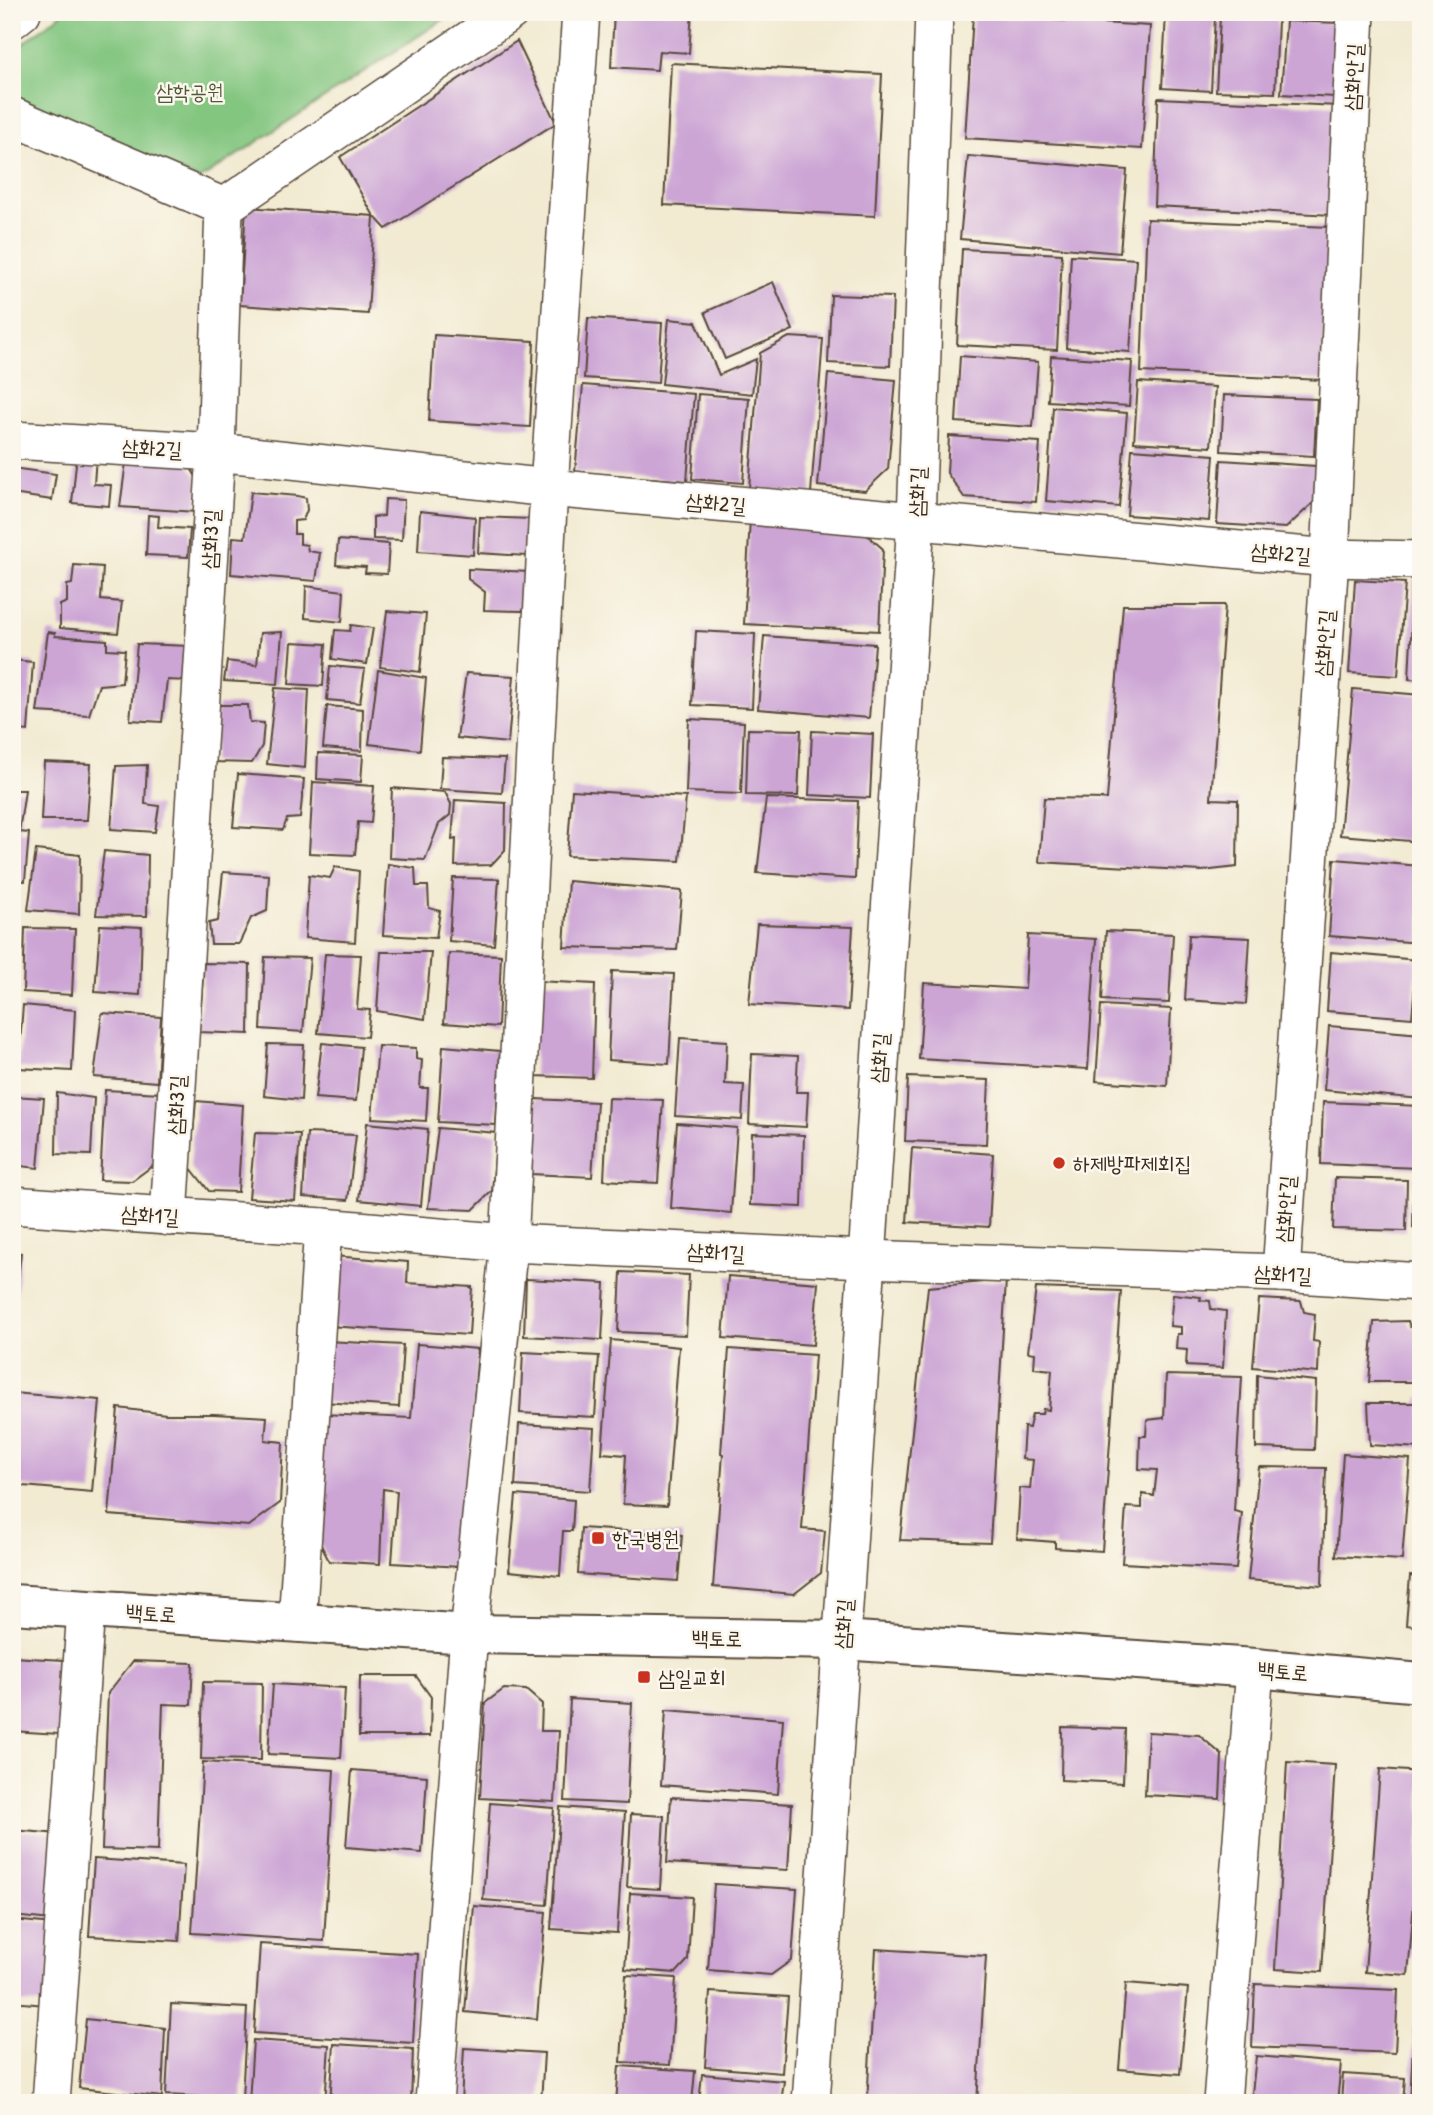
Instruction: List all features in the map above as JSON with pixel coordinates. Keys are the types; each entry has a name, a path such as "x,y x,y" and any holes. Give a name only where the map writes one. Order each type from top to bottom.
{"street":[{"path":"12,20 22,12"},
{"path":"12,116 224,207 510,12"},
{"path":"434,2103 469,1634 509,1243 549,488 581,12"},
{"name":"삼화길","path":"811,2103 916,521 934,12"},
{"name":"삼화안길","path":"1281,1273 1330,558 1356,12"},
{"name":"삼화3길","path":"169,1217 216,452 224,207"},
{"name":"삼화2길","path":"12,440 216,452 549,488 1330,558 1421,560"},
{"name":"삼화1길","path":"12,1205 509,1243 866,1259 1281,1273 1421,1282"},
{"path":"297,1623 323,1227"},
{"name":"백토로","path":"12,1604 469,1634 842,1640 1255,1668 1421,1683"},
{"path":"51,2103 86,1609"},
{"path":"1222,2103 1255,1668"}],"green space":[{"name":"삼학공원","path":"64,12 455,12 199,180 12,97 12,52"}],"building":[{"path":"614,12 692,12 689,53 659,51 657,70 611,67"},
{"path":"1166,13 1215,16 1211,91 1162,88"},
{"path":"973,15 1150,26 1142,149 965,138"},
{"path":"1220,17 1278,20 1275,93 1216,91"},
{"path":"1286,21 1339,23 1335,97 1281,94"},
{"path":"517,41 556,123 386,229 374,216 340,157"},
{"path":"671,63 882,74 875,216 664,205"},
{"path":"1158,98 1339,106 1334,215 1154,206"},
{"path":"968,156 1127,170 1120,253 960,239"},
{"path":"246,207 374,216 368,314 240,305"},
{"path":"1147,219 1329,227 1322,380 1141,372"},
{"path":"962,249 1062,254 1057,350 957,345"},
{"path":"1071,255 1136,259 1130,352 1066,348"},
{"path":"773,282 793,330 725,359 705,312"},
{"path":"831,295 893,297 890,366 828,363"},
{"path":"588,318 662,323 658,383 584,378"},
{"path":"669,319 696,322 719,375 756,359 752,394 662,384"},
{"path":"434,335 534,341 530,427 429,421"},
{"path":"789,337 823,339 811,493 749,488 760,353"},
{"path":"960,356 1038,362 1033,427 956,422"},
{"path":"1051,356 1132,361 1129,406 1048,401"},
{"path":"828,374 896,380 888,469 865,491 818,486"},
{"path":"1138,382 1215,387 1211,447 1134,442"},
{"path":"583,385 694,394 687,481 575,472"},
{"path":"698,394 749,398 743,483 692,479"},
{"path":"1224,395 1317,399 1314,456 1221,451"},
{"path":"1053,407 1127,413 1119,507 1046,501"},
{"path":"949,436 1040,442 1036,502 964,497 947,473"},
{"path":"1132,449 1214,455 1209,521 1127,515"},
{"path":"77,454 96,456 94,484 111,485 109,506 72,503"},
{"path":"127,454 186,460 198,480 196,512 120,507"},
{"path":"1221,460 1316,466 1314,502 1286,528 1217,524"},
{"path":"12,468 56,474 52,500 12,494"},
{"path":"251,492 306,498 307,510 303,520 294,521 294,534 300,534 300,544 307,545 308,551 320,553 316,581 231,574 233,537 245,538"},
{"path":"385,499 404,500 402,540 373,539 373,517 384,516"},
{"path":"420,511 475,517 473,555 418,551"},
{"path":"148,515 159,516 158,527 190,529 188,557 146,555"},
{"path":"480,517 531,519 527,556 478,553"},
{"path":"750,519 856,525 883,549 879,631 744,624"},
{"path":"338,540 389,544 387,574 365,573 366,567 336,565"},
{"path":"74,565 103,567 101,600 122,602 118,633 60,628 60,605 67,602 67,585 72,584"},
{"path":"468,569 529,572 536,599 522,611 484,610 485,592 468,579"},
{"path":"1414,578 1421,579 1421,680 1409,679"},
{"path":"1355,580 1405,583 1398,676 1349,673"},
{"path":"306,586 344,591 342,622 305,618"},
{"path":"1123,605 1225,605 1211,799 1238,800 1237,867 1202,871 1039,862 1044,798 1107,799"},
{"path":"387,611 426,614 420,672 380,667"},
{"path":"351,625 373,628 367,664 332,659 335,630 350,631"},
{"path":"696,631 755,634 752,708 692,705"},
{"path":"48,632 55,633 55,636 107,640 107,649 125,650 122,683 99,685 89,715 37,712"},
{"path":"282,632 278,684 224,681 227,661 257,665 260,633"},
{"path":"764,636 875,644 869,718 758,709"},
{"path":"292,642 326,644 323,686 289,684"},
{"path":"137,644 191,646 189,681 167,680 162,722 130,720"},
{"path":"12,660 33,662 28,731 12,729"},
{"path":"330,666 365,669 360,703 327,700"},
{"path":"378,670 426,678 420,750 369,744"},
{"path":"466,673 514,676 508,743 457,738"},
{"path":"275,688 309,690 305,768 267,764"},
{"path":"1353,689 1421,695 1421,842 1340,835"},
{"path":"218,705 248,705 250,722 264,723 262,746 252,763 213,762"},
{"path":"327,706 363,709 362,751 323,748"},
{"path":"689,719 744,722 741,794 686,792"},
{"path":"748,729 801,730 798,796 746,795"},
{"path":"812,731 873,734 870,798 809,795"},
{"path":"318,753 363,755 361,782 317,779"},
{"path":"442,757 505,759 502,793 440,789"},
{"path":"44,762 91,764 87,820 41,820"},
{"path":"147,765 145,804 159,806 155,832 111,829 116,766"},
{"path":"238,774 304,779 300,818 287,819 283,830 233,827"},
{"path":"313,782 374,786 371,823 358,822 355,855 309,853"},
{"path":"392,788 445,792 451,804 450,815 439,824 425,860 389,858"},
{"path":"12,790 25,790 19,832 29,833 25,881 12,880"},
{"path":"572,790 686,797 680,861 567,856"},
{"path":"766,798 858,801 855,879 757,873"},
{"path":"455,800 506,803 505,850 491,865 455,866 456,839 452,840"},
{"path":"36,850 80,855 79,914 28,910"},
{"path":"104,851 148,855 147,916 96,915"},
{"path":"1334,859 1421,866 1421,943 1329,936"},
{"path":"388,864 415,868 416,886 428,886 429,908 440,911 436,938 383,935"},
{"path":"335,867 359,871 355,942 305,938 309,875 330,878"},
{"path":"223,872 269,875 267,911 251,918 239,944 211,944 209,923 218,921"},
{"path":"453,878 499,879 494,945 449,941"},
{"path":"568,881 682,891 677,950 564,947"},
{"path":"757,924 853,927 848,1010 749,1004"},
{"path":"100,925 142,927 140,995 95,992"},
{"path":"25,928 75,929 72,995 23,992"},
{"path":"1106,931 1173,934 1169,1003 1102,1000"},
{"path":"1028,935 1096,939 1088,1069 919,1059 924,983 1025,989"},
{"path":"1189,935 1250,938 1246,1004 1185,1000"},
{"path":"381,952 431,952 425,1019 377,1011"},
{"path":"1331,952 1417,960 1412,1018 1327,1011"},
{"path":"449,953 501,955 498,1027 444,1023"},
{"path":"325,954 361,955 357,1009 370,1010 367,1037 318,1033"},
{"path":"265,957 310,958 303,1032 261,1029"},
{"path":"204,963 250,964 249,1034 199,1032"},
{"path":"612,971 674,974 669,1064 608,1060"},
{"path":"537,981 595,984 592,1078 534,1076"},
{"path":"23,1005 75,1010 72,1071 18,1068"},
{"path":"1101,1005 1171,1009 1167,1086 1096,1081"},
{"path":"102,1013 161,1017 157,1082 94,1077"},
{"path":"1329,1026 1421,1034 1421,1099 1324,1090"},
{"path":"680,1038 727,1041 725,1084 744,1085 742,1120 675,1116"},
{"path":"322,1043 361,1047 356,1101 315,1098"},
{"path":"268,1044 304,1045 301,1100 264,1096"},
{"path":"378,1046 416,1048 416,1059 422,1060 420,1088 428,1088 426,1121 372,1118"},
{"path":"443,1046 500,1051 496,1125 438,1122"},
{"path":"752,1054 798,1056 796,1092 808,1092 806,1127 749,1124"},
{"path":"908,1077 989,1080 986,1144 905,1141"},
{"path":"105,1090 161,1093 155,1164 132,1181 100,1180"},
{"path":"57,1093 94,1098 91,1155 56,1154"},
{"path":"12,1096 44,1098 38,1168 12,1165"},
{"path":"608,1098 663,1100 658,1183 604,1180"},
{"path":"535,1099 597,1102 592,1177 531,1174"},
{"path":"196,1101 243,1105 238,1192 209,1191 190,1167"},
{"path":"1323,1102 1421,1106 1418,1168 1321,1164"},
{"path":"367,1123 428,1129 421,1206 359,1200"},
{"path":"677,1123 737,1128 731,1213 671,1208"},
{"path":"438,1128 497,1133 492,1191 473,1210 428,1208"},
{"path":"255,1133 300,1134 295,1201 249,1198"},
{"path":"307,1133 356,1135 348,1200 303,1197"},
{"path":"752,1133 804,1135 802,1207 750,1205"},
{"path":"912,1148 993,1154 989,1227 907,1222"},
{"path":"1414,1176 1421,1176 1421,1228 1413,1228"},
{"path":"1335,1178 1407,1180 1406,1231 1333,1229"},
{"path":"12,1252 21,1253 14,1314 12,1314"},
{"path":"333,1256 408,1262 407,1283 472,1287 469,1335 328,1326"},
{"path":"621,1272 689,1275 686,1335 618,1332"},
{"path":"728,1276 818,1283 813,1345 723,1338"},
{"path":"526,1279 605,1283 602,1340 524,1336"},
{"path":"1006,1280 990,1543 900,1540 928,1287"},
{"path":"1036,1288 1121,1291 1102,1551 1055,1548 1055,1542 1017,1539 1020,1488 1030,1489 1033,1460 1022,1459 1024,1427 1029,1428 1032,1414 1042,1414 1043,1409 1049,1410 1052,1370 1034,1368 1035,1353 1028,1352"},
{"path":"1173,1294 1201,1297 1200,1300 1210,1301 1211,1309 1226,1311 1223,1368 1186,1366 1187,1350 1176,1349 1177,1334 1181,1334 1181,1327 1170,1326"},
{"path":"1259,1299 1301,1301 1304,1312 1315,1314 1313,1341 1319,1342 1318,1373 1253,1367"},
{"path":"1408,1321 1410,1327 1421,1327 1421,1382 1369,1382 1374,1322"},
{"path":"611,1340 679,1347 667,1506 623,1504 626,1455 602,1453"},
{"path":"326,1341 403,1345 399,1407 323,1402"},
{"path":"417,1344 478,1349 461,1567 392,1563 397,1491 383,1489 380,1564 329,1561 315,1533 322,1414 411,1418"},
{"path":"729,1349 815,1355 802,1529 825,1531 821,1573 794,1594 713,1587"},
{"path":"523,1352 599,1356 595,1417 520,1413"},
{"path":"1166,1375 1242,1377 1234,1511 1242,1513 1236,1569 1122,1563 1126,1507 1142,1508 1142,1494 1154,1496 1157,1470 1139,1469 1140,1436 1146,1436 1147,1420 1164,1418"},
{"path":"1257,1375 1316,1381 1314,1450 1256,1448"},
{"path":"12,1393 100,1400 92,1492 12,1485"},
{"path":"1419,1397 1421,1448 1370,1445 1368,1403 1418,1403"},
{"path":"118,1408 166,1414 267,1417 265,1440 283,1442 280,1503 249,1526 109,1515"},
{"path":"519,1424 594,1428 590,1491 515,1486"},
{"path":"1343,1454 1410,1459 1402,1560 1336,1556"},
{"path":"1259,1467 1326,1468 1322,1586 1248,1580"},
{"path":"516,1495 574,1500 572,1531 563,1531 560,1576 509,1571"},
{"path":"1419,1513 1421,1551 1416,1551"},
{"path":"581,1528 682,1535 678,1581 578,1574"},
{"path":"1410,1576 1421,1577 1421,1627 1406,1625"},
{"path":"12,1657 64,1660 59,1734 12,1731"},
{"path":"133,1661 193,1663 191,1705 163,1704 158,1851 102,1849 108,1693"},
{"path":"360,1676 416,1676 431,1697 430,1736 359,1736"},
{"path":"203,1682 262,1683 261,1760 201,1759"},
{"path":"273,1684 345,1688 341,1758 268,1754"},
{"path":"504,1689 526,1690 542,1704 541,1731 559,1731 555,1802 480,1798 485,1703"},
{"path":"570,1699 632,1703 627,1804 565,1801"},
{"path":"666,1710 783,1719 778,1794 661,1785"},
{"path":"1062,1727 1125,1729 1123,1783 1061,1780"},
{"path":"1148,1732 1199,1735 1222,1755 1220,1799 1145,1795"},
{"path":"203,1762 334,1770 324,1941 192,1933"},
{"path":"1287,1762 1335,1765 1322,1972 1275,1969"},
{"path":"1380,1769 1421,1772 1421,1815 1408,1975 1365,1972"},
{"path":"352,1770 427,1776 422,1853 346,1847"},
{"path":"671,1797 792,1804 788,1870 667,1863"},
{"path":"490,1803 554,1808 547,1905 483,1900"},
{"path":"560,1807 625,1812 617,1933 551,1929"},
{"path":"631,1814 664,1816 660,1889 627,1887"},
{"path":"12,1830 59,1834 52,1920 12,1916"},
{"path":"94,1859 184,1865 179,1941 89,1936"},
{"path":"714,1884 797,1889 792,1960 771,1975 708,1970"},
{"path":"630,1893 692,1897 688,1960 676,1973 625,1969"},
{"path":"474,1906 546,1912 537,2019 465,2012"},
{"path":"12,1920 53,1924 46,2005 12,2002"},
{"path":"260,1944 418,1954 413,2043 254,2033"},
{"path":"876,1949 986,1956 977,2103 867,2103"},
{"path":"626,1975 676,1978 670,2065 621,2062"},
{"path":"1126,1983 1188,1988 1180,2074 1119,2069"},
{"path":"1255,1984 1398,1990 1395,2053 1252,2047"},
{"path":"710,1992 788,1997 782,2073 705,2067"},
{"path":"171,2004 247,2008 242,2099 166,2095"},
{"path":"86,2019 165,2028 162,2097 79,2088"},
{"path":"1414,2024 1421,2025 1421,2103 1410,2103"},
{"path":"253,2040 329,2045 325,2103 249,2103"},
{"path":"334,2044 413,2049 411,2103 330,2103"},
{"path":"464,2048 544,2053 541,2103 461,2103"},
{"path":"1256,2056 1341,2063 1337,2103 1251,2103"},
{"path":"619,2066 695,2071 692,2103 616,2103"},
{"path":"702,2074 784,2081 781,2103 699,2103"},
{"path":"1343,2074 1405,2078 1403,2103 1341,2103"}],"place":[{"name":"하제방파제회집","path":"1059,1163"},
{"name":"한국병원","path":"598,1538"},
{"name":"삼일교회","path":"644,1677"}]}
